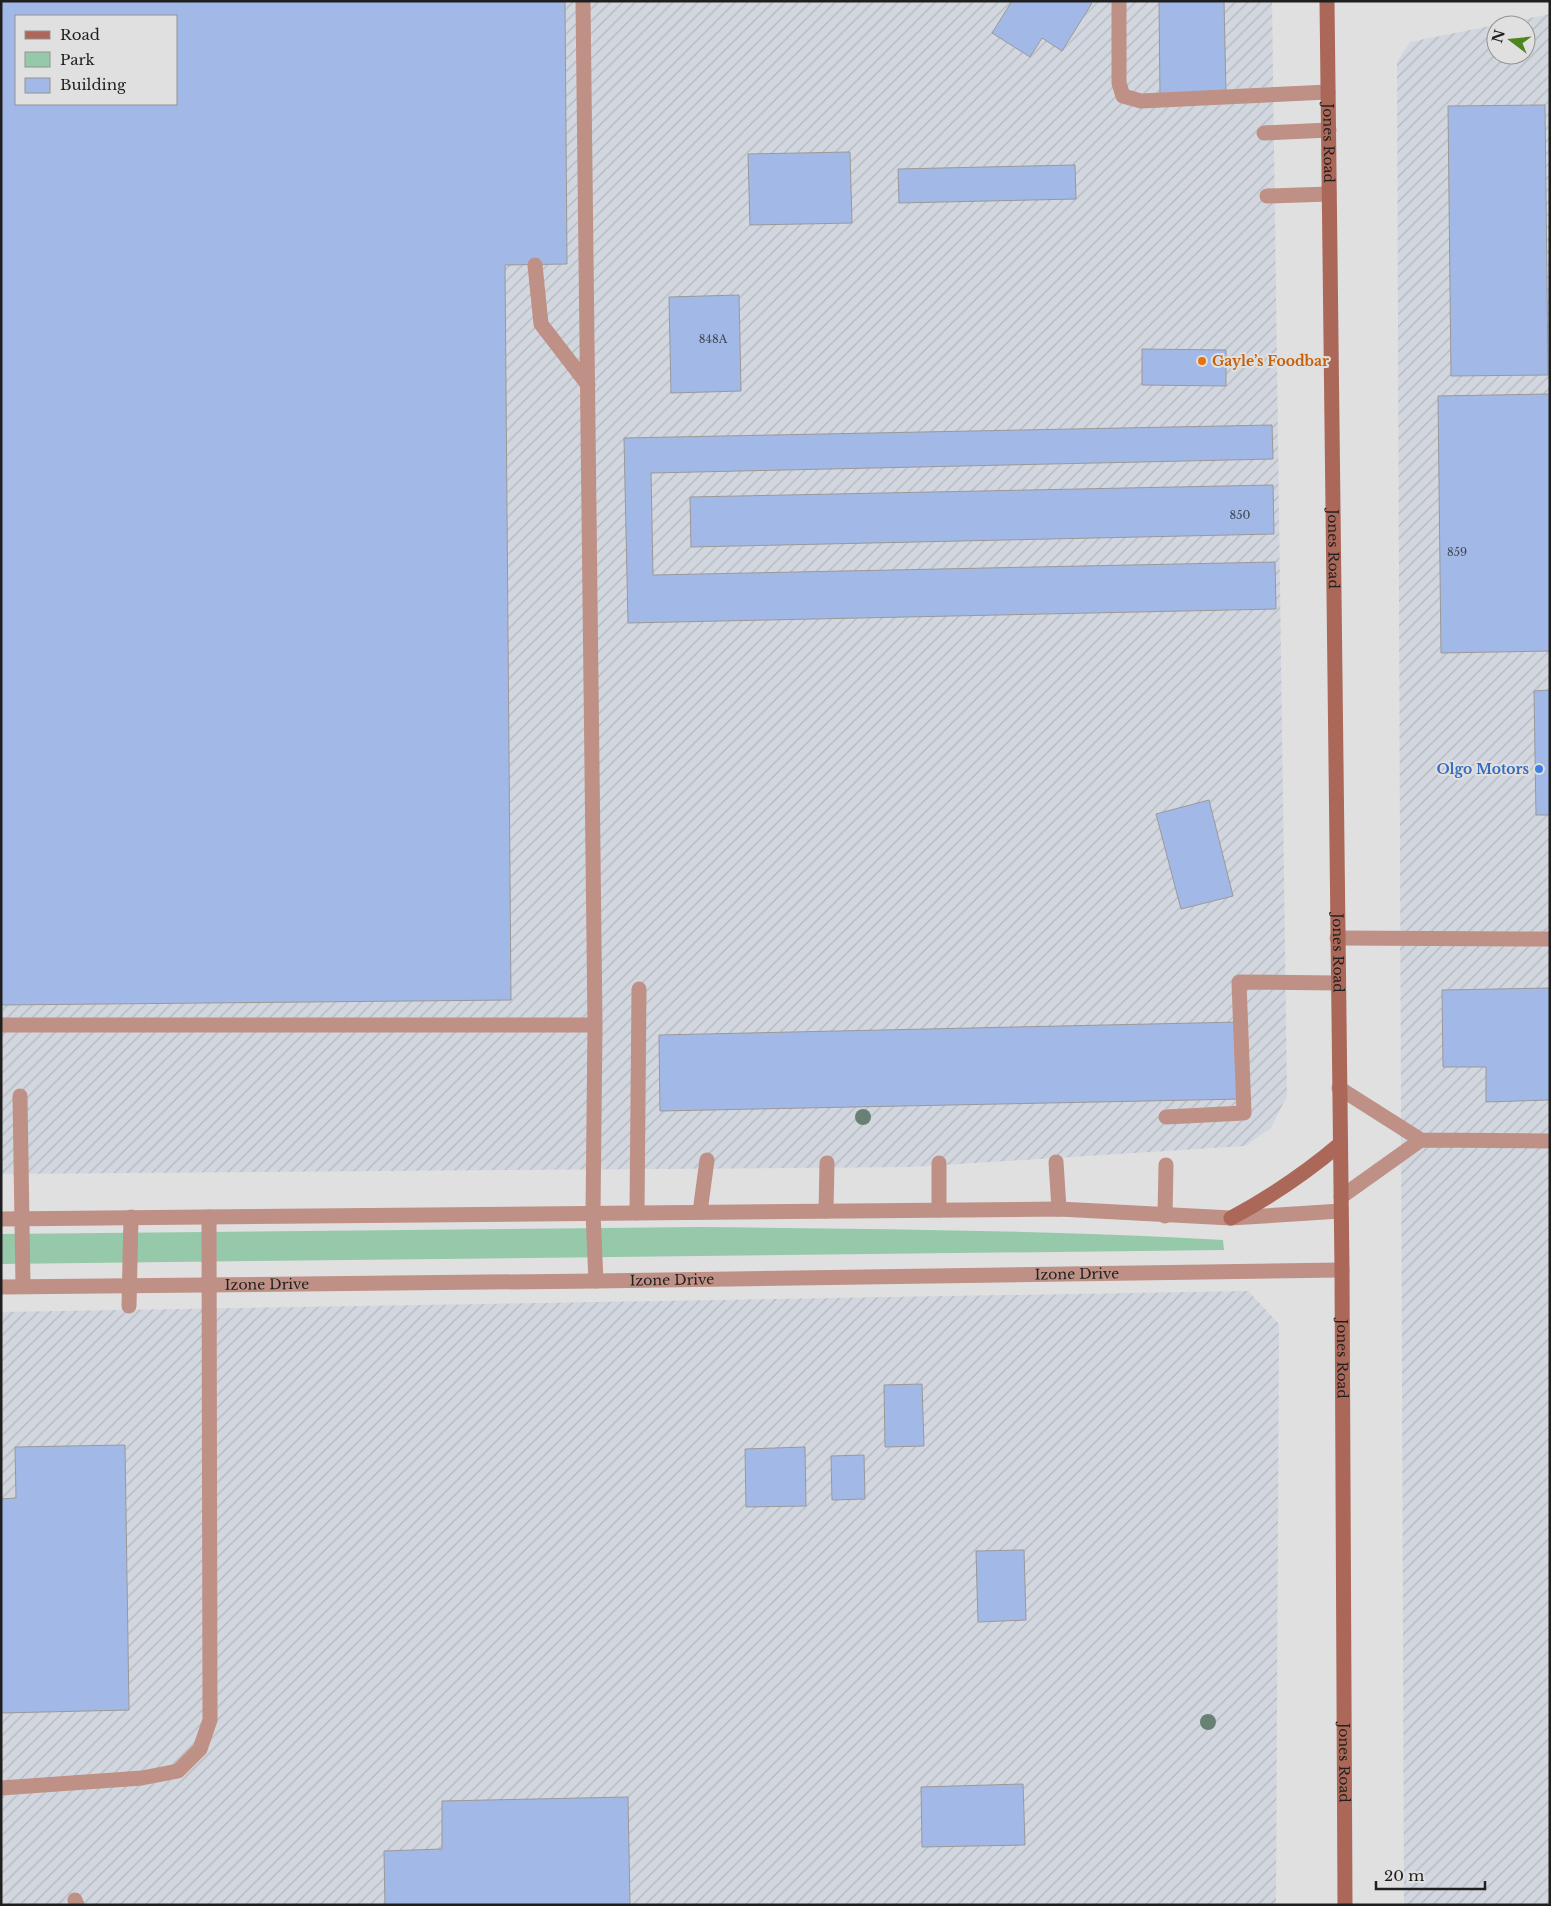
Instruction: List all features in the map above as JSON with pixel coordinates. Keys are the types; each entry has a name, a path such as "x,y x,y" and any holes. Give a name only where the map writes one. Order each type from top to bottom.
{"main road":[{"name":"Jones Road","path":"1327,1 1342,1270 1345,1905"},
{"path":"1231,1218 1263,1201 1316,1164 1340,1144"}],"street":[{"path":"583,1 595,1024 593,1213 596,1281"},
{"path":"1119,1 1119,84 1123,96 1141,101 1328,92"},
{"path":"1264,133 1329,130"},
{"path":"1267,196 1329,194"},
{"path":"535,264 541,324 588,385"},
{"path":"1338,938 1550,940"},
{"path":"1166,1117 1244,1114 1239,982 1338,983"},
{"path":"637,1213 639,990"},
{"path":"1,1025 595,1024"},
{"path":"1340,1088 1420,1140 1550,1141"},
{"path":"20,1096 23,1286"},
{"path":"1,1219 1059,1209 1231,1218 1341,1204 1420,1140"},
{"path":"700,1212 707,1160"},
{"path":"1056,1162 1059,1209"},
{"path":"826,1211 827,1163"},
{"path":"939,1163 939,1210"},
{"path":"1166,1165 1166,1216"},
{"path":"129,1306 132,1217"},
{"path":"1,1788 142,1778 178,1771 200,1750 210,1720 209,1217"},
{"name":"Izone Drive","path":"1,1287 596,1281 1342,1270"}],"shaded area":[{"path":"1,1 1272,1 1287,1096 1271,1128 1245,1146 911,1167 1,1174"},
{"path":"1550,14 1550,1905 1404,1905 1397,62 1410,42 1486,27 1486,65 1536,65 1536,17"},
{"path":"1248,1291 1279,1324 1276,1905 1,1905 1,1312"}],"green space":[{"path":"698,1227 960,1230 1092,1234 1223,1240 1224,1250 1,1264 1,1234"}],"building":[{"path":"1,1 565,1 567,264 505,265 511,1000 1,1005"},
{"path":"1012,1 1089,1 1092,3 1062,51 1042,38 1030,57 992,33"},
{"path":"1159,1 1224,1 1226,95 1160,96"},
{"path":"1545,105 1548,375 1451,376 1448,106"},
{"path":"850,152 852,223 750,225 748,154"},
{"path":"1075,165 1076,199 899,203 898,169"},
{"path":"739,295 741,391 671,393 669,297"},
{"path":"1142,349 1226,350 1226,386 1142,385"},
{"path":"1550,394 1550,651 1441,653 1438,396"},
{"path":"1272,425 1273,459 651,473 653,575 1275,562 1276,609 628,623 624,438"},
{"path":"1273,485 1274,534 691,547 690,497"},
{"path":"1550,690 1550,815 1536,815 1534,691"},
{"path":"1209,800 1233,896 1181,909 1156,814"},
{"path":"1550,988 1550,1100 1486,1102 1486,1067 1443,1067 1442,990"},
{"path":"1240,1022 1242,1099 660,1111 659,1035"},
{"path":"922,1384 924,1446 885,1447 884,1385"},
{"path":"125,1445 129,1710 1,1713 1,1499 16,1498 15,1447"},
{"path":"805,1447 806,1506 746,1507 745,1449"},
{"path":"864,1455 865,1499 832,1500 831,1456"},
{"path":"1024,1550 1026,1620 978,1622 976,1551"},
{"path":"1023,1784 1025,1845 922,1847 921,1787"},
{"path":"628,1797 630,1905 385,1905 384,1851 442,1849 442,1801"}],"place":[{"name":"Gayle’s Foodbar","path":"1202,361"},
{"name":"Olgo Motors","path":"1539,769"}]}
